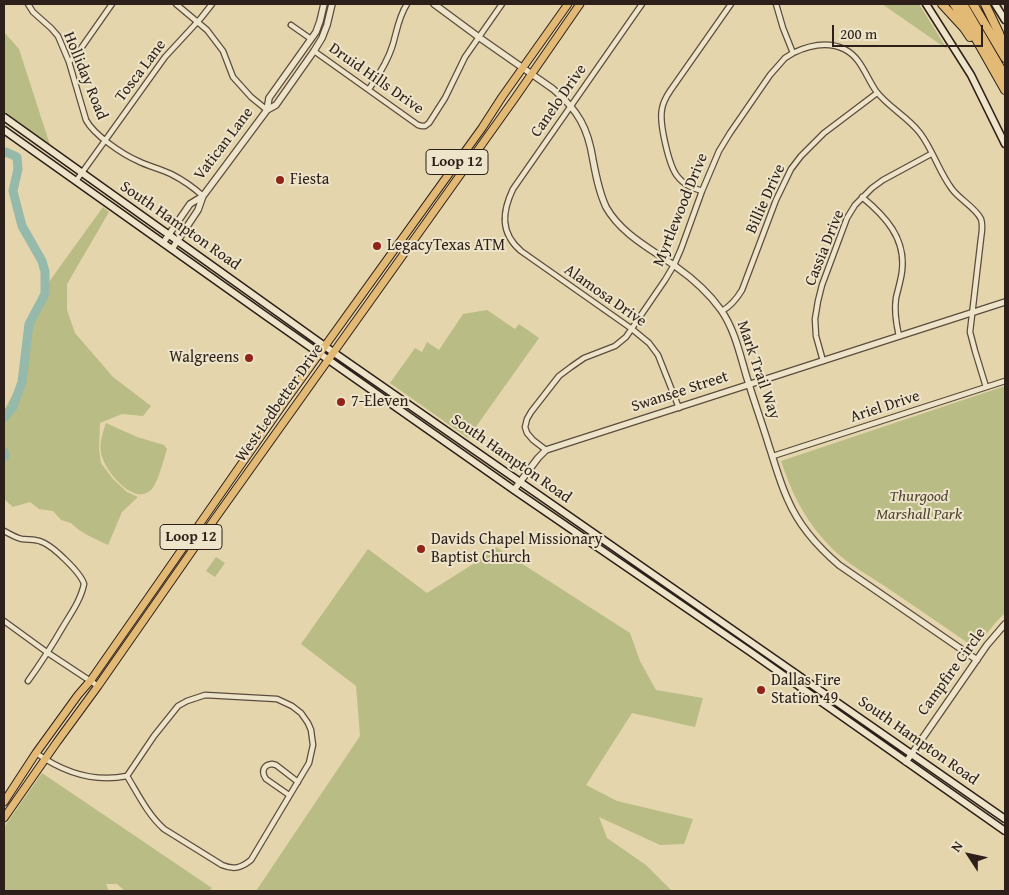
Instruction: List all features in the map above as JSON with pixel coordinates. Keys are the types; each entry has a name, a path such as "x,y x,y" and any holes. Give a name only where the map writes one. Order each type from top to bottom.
{"highway":[{"path":"942,4 964,28 1003,78"},
{"path":"954,4 1003,78"},
{"path":"963,4 1003,78 1005,90"},
{"path":"973,4 1005,58"},
{"path":"985,4 1005,50"}],"main road":[{"name":"West Ledbetter Drive","path":"4,802 36,753 90,680 258,439 476,136 568,4"},
{"name":"West Ledbetter Drive","path":"4,818 580,4"},
{"path":"926,4 971,75 1005,144"},
{"path":"995,4 1005,20"},
{"name":"South Hampton Road","path":"4,117 333,352 1005,819"},
{"name":"South Hampton Road","path":"4,130 327,360 574,532 749,650 1005,830"},
{"path":"204,272 210,264"},
{"path":"374,277 382,285"},
{"path":"451,445 458,438"},
{"path":"258,439 268,446"},
{"path":"204,533 203,529 206,520 217,500"},
{"path":"574,532 580,524"},
{"path":"176,574 187,551 184,547"},
{"path":"749,650 753,644"}],"street":[{"name":"Holliday Road","path":"28,4 33,12 58,36 69,62 86,120 95,133 137,161 181,179 203,196"},
{"path":"69,62 77,54 112,4"},
{"path":"176,4 207,30 223,51 233,77 267,110"},
{"name":"Tosca Lane","path":"76,181 168,53 212,4"},
{"name":"Vatican Lane","path":"267,110 269,98 316,32 324,4"},
{"name":"Vatican Lane","path":"172,249 198,210 203,196 267,110 276,105 314,51 327,25 332,4"},
{"path":"369,89 381,73 388,59 401,12 407,4"},
{"name":"Mark Trail Way","path":"434,4 553,89 571,106 580,119 587,135 598,184 607,208 615,219 638,241 674,265 697,284 722,311 734,338 780,480 803,527 830,557 840,565 977,660"},
{"path":"480,38 502,4"},
{"name":"Canelo Drive","path":"504,217 505,208 513,189 642,4"},
{"path":"702,191 682,182 672,169 661,112 670,91 731,4"},
{"path":"776,4 782,28 793,53 818,45 834,46 852,54 857,59 877,93 914,126 925,140 951,189 981,219 981,238 970,332 986,387"},
{"path":"291,25 311,39 314,51"},
{"name":"Druid Hills Drive","path":"314,51 418,125 425,126 440,108 465,57 480,38"},
{"name":"Myrtlewood Drive","path":"546,450 527,433 525,426 531,412 560,376 584,358 621,342 632,329 674,265 719,151 770,75 793,53"},
{"name":"Billie Drive","path":"722,311 736,300 742,290 776,200 791,170 801,156 824,133 877,93"},
{"name":"Cassia Drive","path":"823,361 816,336 815,319 818,301 822,284 848,218 862,197 872,188 883,180 932,154"},
{"name":"Vatican Lane","path":"163,243 190,204 203,196"},
{"path":"862,197 891,226 901,250 902,272 895,308 895,321 899,336"},
{"name":"Alamosa Drive","path":"504,217 505,227 510,238 521,251 649,343 658,355 678,408"},
{"name":"Swansee Street","path":"546,450 1005,302"},
{"name":"Ariel Drive","path":"773,456 1005,381"},
{"path":"514,490 546,450"},
{"path":"4,531 20,539 41,541 48,545 65,559 83,579 84,584 83,592 71,615 48,653 28,680"},
{"path":"4,621 98,686"},
{"name":"Campfire Circle","path":"906,762 987,645 1005,624"},
{"path":"205,695 277,699 292,706 301,713 311,730 313,745 309,763 251,860 236,868 228,868 222,865 164,829 151,815 127,776 154,736 178,706 205,695"},
{"path":"36,753 75,773 90,777 127,776"},
{"path":"289,795 266,779 263,770 265,766 276,765 298,782"}],"green space":[{"path":"882,4 919,4 947,49"},
{"path":"4,32 19,49 51,148 4,111"},
{"path":"103,207 109,212 67,284 67,310 75,333 113,377 151,406 143,416 122,414 100,423 99,449 101,463 113,479 127,492 138,497 122,512 108,545 83,533 71,523 61,520 53,511 39,509 30,502 13,507 4,499 4,411 21,378 26,332 42,300 38,297"},
{"path":"487,310 515,329 519,324 539,338 468,438 390,383 415,348 422,352 427,342 439,350 463,314"},
{"name":"Thurgood Marshall Park","path":"1005,386 1005,613 975,648 852,565 831,548 804,513 789,483 781,461"},
{"path":"106,423 137,437 164,445 167,449 154,486 145,494 137,494 121,484 103,460 101,449"},
{"path":"496,547 630,633 640,661 656,690 703,698 695,727 632,713 586,785 617,801 693,819 684,844 660,845 599,817 607,838 646,865 672,891 256,891 360,736 356,686 301,644 368,549 427,593 478,561"},
{"path":"216,557 225,563 215,577 206,571"},
{"path":"42,773 212,888 209,891 125,891 117,884 106,884 109,891 4,891 4,827"}],"waterway":[{"path":"4,153 6,152 17,157 18,169 13,191 22,226 42,261 45,272 45,294 29,324 22,382 13,407 4,418"},
{"path":"4,452 4,457"}],"place":[{"name":"Fiesta","path":"280,180"},
{"name":"LegacyTexas ATM","path":"377,246"},
{"name":"Walgreens","path":"249,358"},
{"name":"7-Eleven","path":"341,402"},
{"name":"Davids Chapel Missionary Baptist Church","path":"421,549"},
{"name":"Dallas Fire Station 49","path":"761,690"}]}
